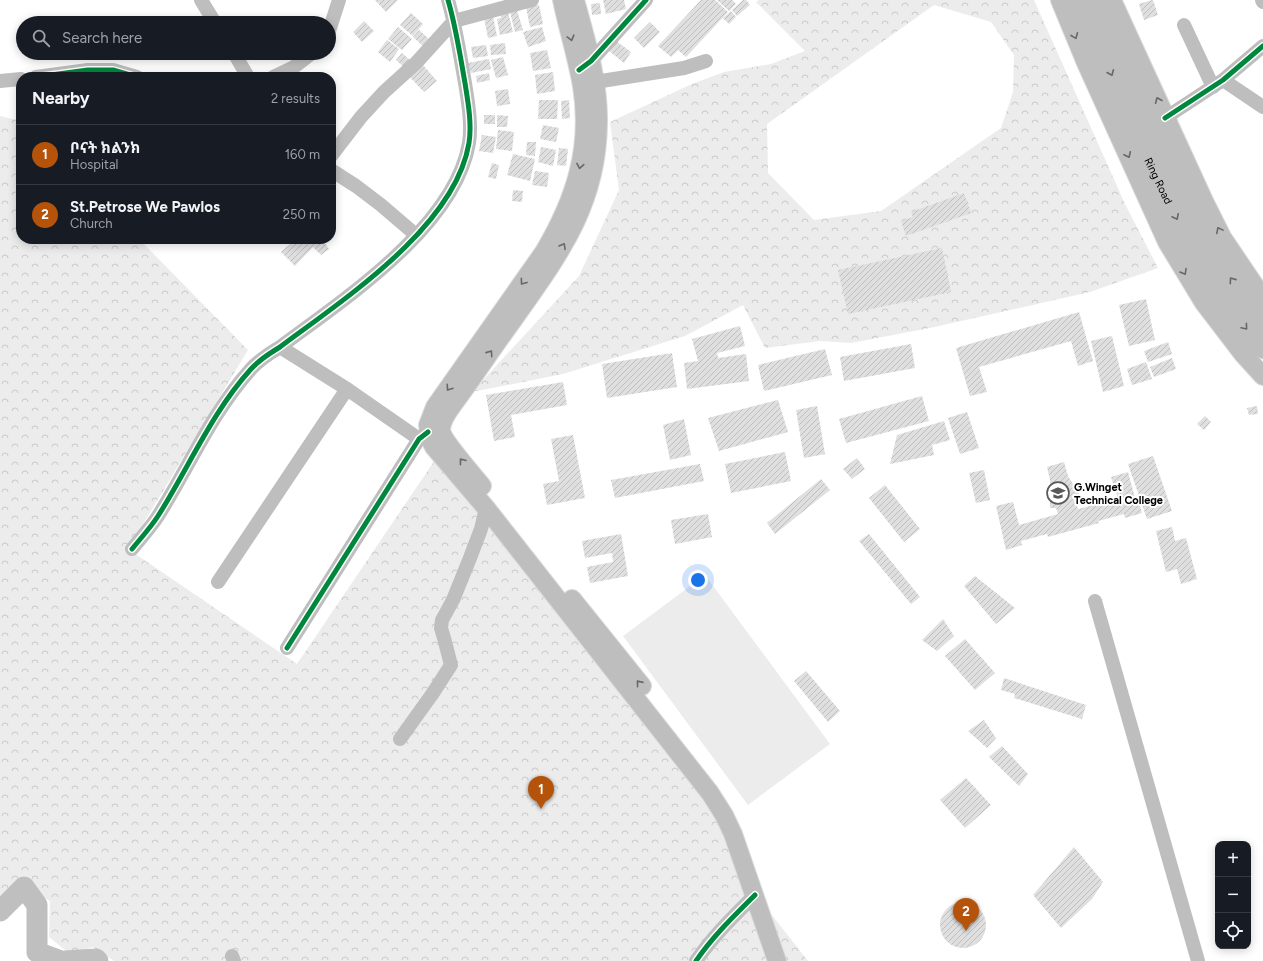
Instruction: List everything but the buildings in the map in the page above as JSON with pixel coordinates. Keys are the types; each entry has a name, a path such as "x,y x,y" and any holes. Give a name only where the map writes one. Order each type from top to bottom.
{"highway":[{"name":"Ring Road","path":"1076,0 1087,18 1137,136 1196,259 1231,310 1263,348"},
{"name":"Ring Road","path":"1095,0 1111,31 1188,204 1217,258 1263,323"}],"main road":[{"path":"562,0 585,66 595,82 598,123 596,153 588,190 578,217 554,261 444,417 441,431 448,444 685,740 727,798 745,834 772,928 778,961"},
{"path":"575,0 585,66 584,138 578,176 565,214 544,252 435,407 424,436 430,439 434,447 486,508 710,793 724,815 733,834 755,895 788,961"},
{"path":"1060,0 1086,63 1167,242 1204,303 1242,354 1263,376"},
{"path":"1112,0 1165,118 1222,237 1263,298"}],"street":[{"path":"201,0 211,16"},
{"path":"334,16 339,0"},
{"path":"132,549 158,516 213,420 251,368 372,277 400,253 445,201 455,185 463,167 469,141 470,126 467,98 454,21 448,0"},
{"path":"336,150 361,117 384,92 416,63 454,21 532,0"},
{"path":"585,66 642,1"},
{"path":"1184,25 1218,84 1263,107"},
{"path":"1165,118 1218,84 1263,46"},
{"path":"238,60 245,72"},
{"path":"284,72 294,67 303,60"},
{"path":"595,82 684,68 706,61"},
{"path":"73,72 88,70 113,70 120,72"},
{"path":"0,81 16,79"},
{"path":"336,174 381,205 416,235"},
{"path":"280,347 424,436 287,648"},
{"path":"218,582 347,389"},
{"path":"400,739 451,665 440,628 442,620 453,600 470,558 486,508"},
{"path":"1095,601 1198,961"},
{"path":"696,961 722,928 755,895"}],"green space":[{"path":"759,0 1034,0 1125,204 1158,268 1090,292 930,328 851,343 820,341 765,348 743,305 685,336 563,374 472,392 579,276 619,190 610,122 692,84 724,72 771,64 805,51 756,2","holes":["934,5 991,22 1014,55 1013,92 1001,128 881,211 814,220 768,173 767,124"]},
{"path":"0,116 16,120 16,244 144,244 248,350 128,549 297,664 437,457 733,827 756,895 808,961 114,961 93,947 70,954 49,937 50,901 18,883 0,900"},
{"path":"705,575 830,744 748,805 623,636"}],"waterway":[{"path":"0,911 24,887 37,905 37,952 61,961"},
{"path":"65,961 96,959 98,961"}],"cycle path":[{"path":"132,549 158,516 224,403 251,369 364,284 420,232 443,204 459,174 469,143 470,128 465,83 456,31 448,0"},
{"path":"579,70 591,61 646,0"},
{"path":"1165,118 1223,80 1263,46"},
{"path":"73,72 88,70 113,70 120,72"},
{"path":"287,648 419,439 428,432"},
{"path":"696,961 717,935 755,895"}],"place":[{"name":"G.Winget Technical College","path":"1058,493"},
{"name":"ቦናት ክልንክ","path":"541,809"},
{"name":"St.Petrose We Pawlos","path":"966,931"}]}
